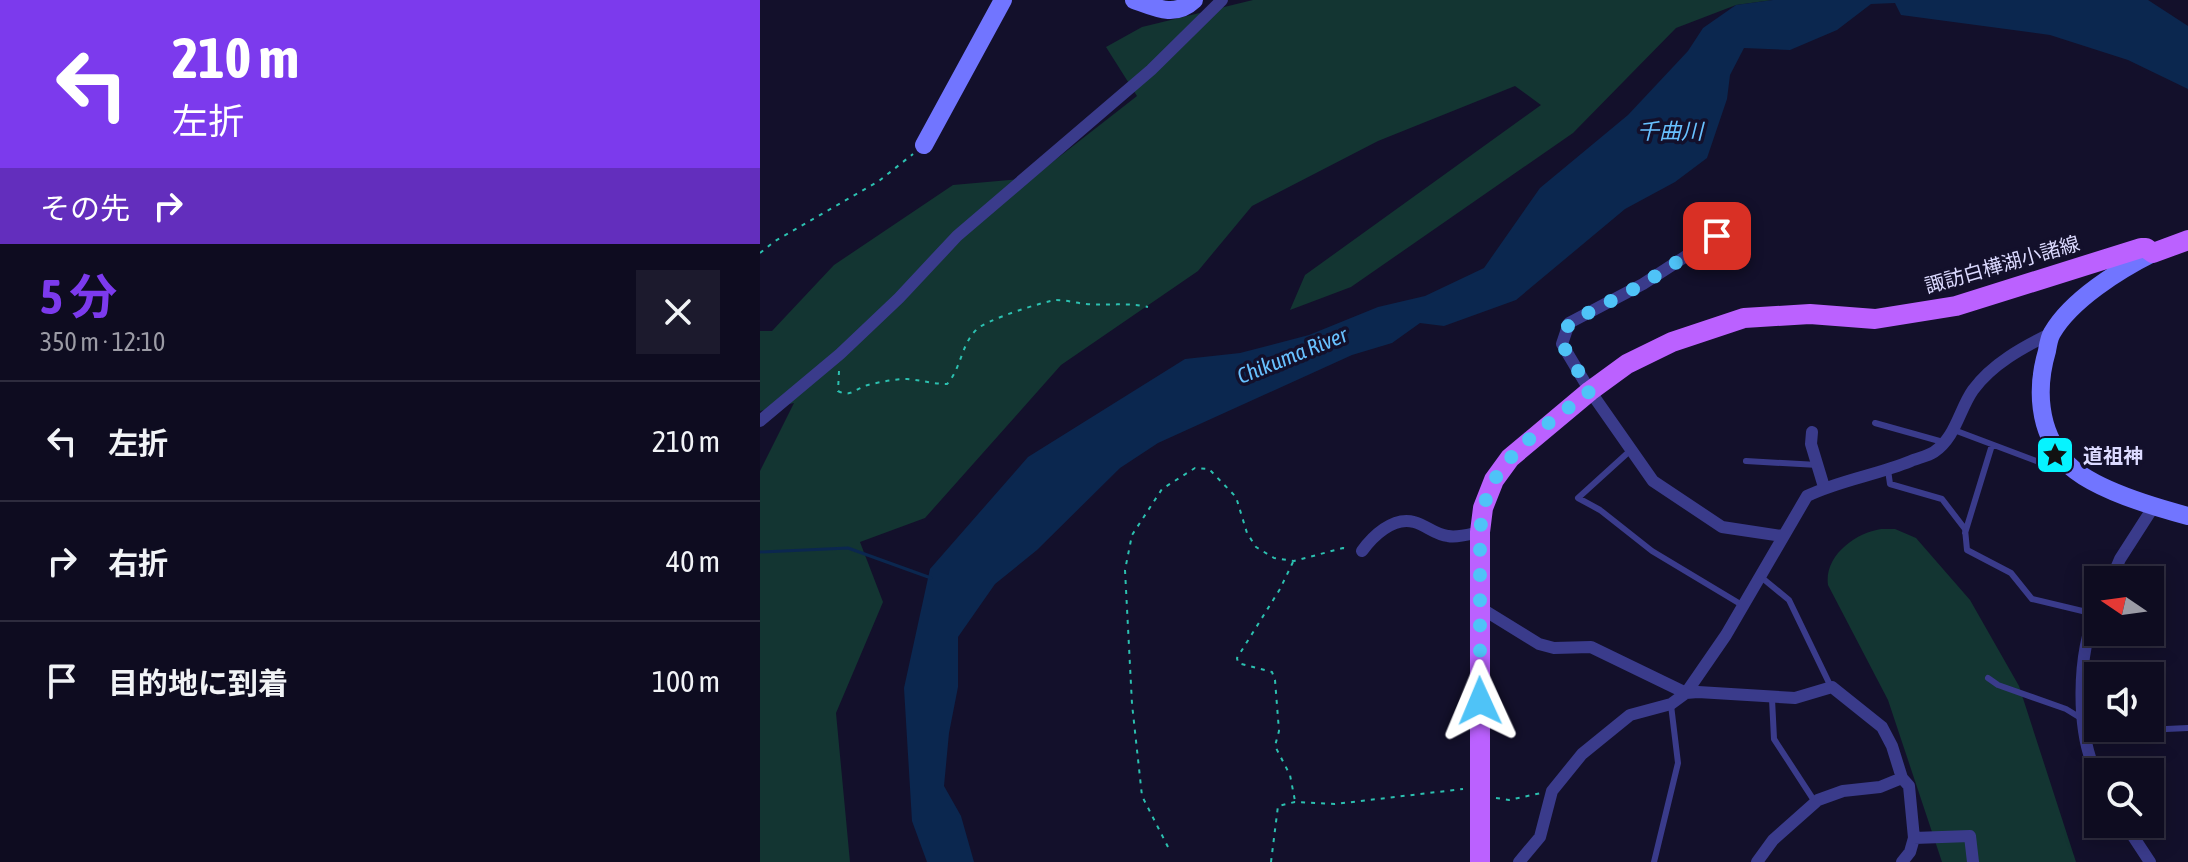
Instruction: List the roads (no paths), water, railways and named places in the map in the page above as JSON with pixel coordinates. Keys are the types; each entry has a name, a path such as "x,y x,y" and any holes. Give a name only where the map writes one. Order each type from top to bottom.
{"main road":[{"name":"諏訪白樺湖小諸線","path":"1480,862 1480,532 1483,508 1494,480 1510,458 1627,364 1672,342 1744,318 1810,314 1875,319 1956,306 2141,248 2153,253 2188,240"}],"street":[{"path":"924,145 1003,0"},
{"path":"1134,0 1164,11 1182,10 1194,0"},
{"path":"760,421 840,354 899,298 957,236 1151,70 1222,0"},
{"path":"1717,236 1643,284 1569,323 1562,344 1590,391 1653,481 1722,527 1782,536"},
{"path":"1519,862 1540,837 1552,791 1582,754 1630,715 1671,704 1686,693 1761,577 1807,496 1824,487 1888,470 1934,452 1954,430 1974,388 1993,369 2021,348 2052,333 2083,298 2124,268 2153,253"},
{"path":"2052,333 2039,378 2041,407 2048,434 2065,462 2104,487 2188,516"},
{"path":"1812,432 1811,444 1824,487"},
{"path":"2117,566 2154,506"},
{"path":"1362,551 1373,536 1399,522 1413,521 1451,537 1480,532"},
{"path":"1479,607 1539,644 1554,648 1591,647 1686,693 1772,699 1795,698 1832,687 1882,727 1902,778 1909,786 1914,838 1910,852 1902,862"},
{"path":"2088,646 2081,719 2090,758"},
{"path":"1757,862 1773,840 1815,802 1843,791 1880,787 1902,778"},
{"path":"1914,838 1970,836 1973,862"},
{"path":"2134,838 2150,862"}],"lane":[{"path":"1875,423 1943,442"},
{"path":"1954,430 2055,468 2065,462"},
{"path":"1992,445 1965,533 1967,550 2011,573 2032,599 2084,608"},
{"path":"1632,449 1578,498 1600,510 1652,551 1743,606"},
{"path":"1746,461 1818,465"},
{"path":"1888,470 1890,484 1942,499 1965,533"},
{"path":"1761,577 1789,600 1832,687"},
{"path":"1988,678 1998,685 2066,709 2120,739 2166,729 2188,728"},
{"path":"1772,699 1774,739 1815,802"},
{"path":"1654,862 1678,763 1671,704"}],"water":[{"name":"千曲川","path":"1773,0 2148,0 2188,26 2188,89 2128,60 2050,35 1901,15 1895,3 1871,4 1837,30 1790,50 1744,48 1730,75 1727,99 1707,158 1675,182 1625,209 1516,300 1444,326 1420,323 1392,343 1352,355 1158,443 1120,468 1037,550 995,584 958,637 958,687 949,733 944,786 961,816 974,862 927,862 912,821 904,688 930,569 1028,457 1185,359 1240,353 1309,335 1378,307 1425,296 1484,268 1540,188 1628,115 1688,51 1703,28 1736,5"}],"waterway":[{"path":"760,552 848,548 931,578"}],"place":[{"name":"道祖神","path":"2055,455"}],"water label":[{"name":"Chikuma River","path":"1292,355"}]}
